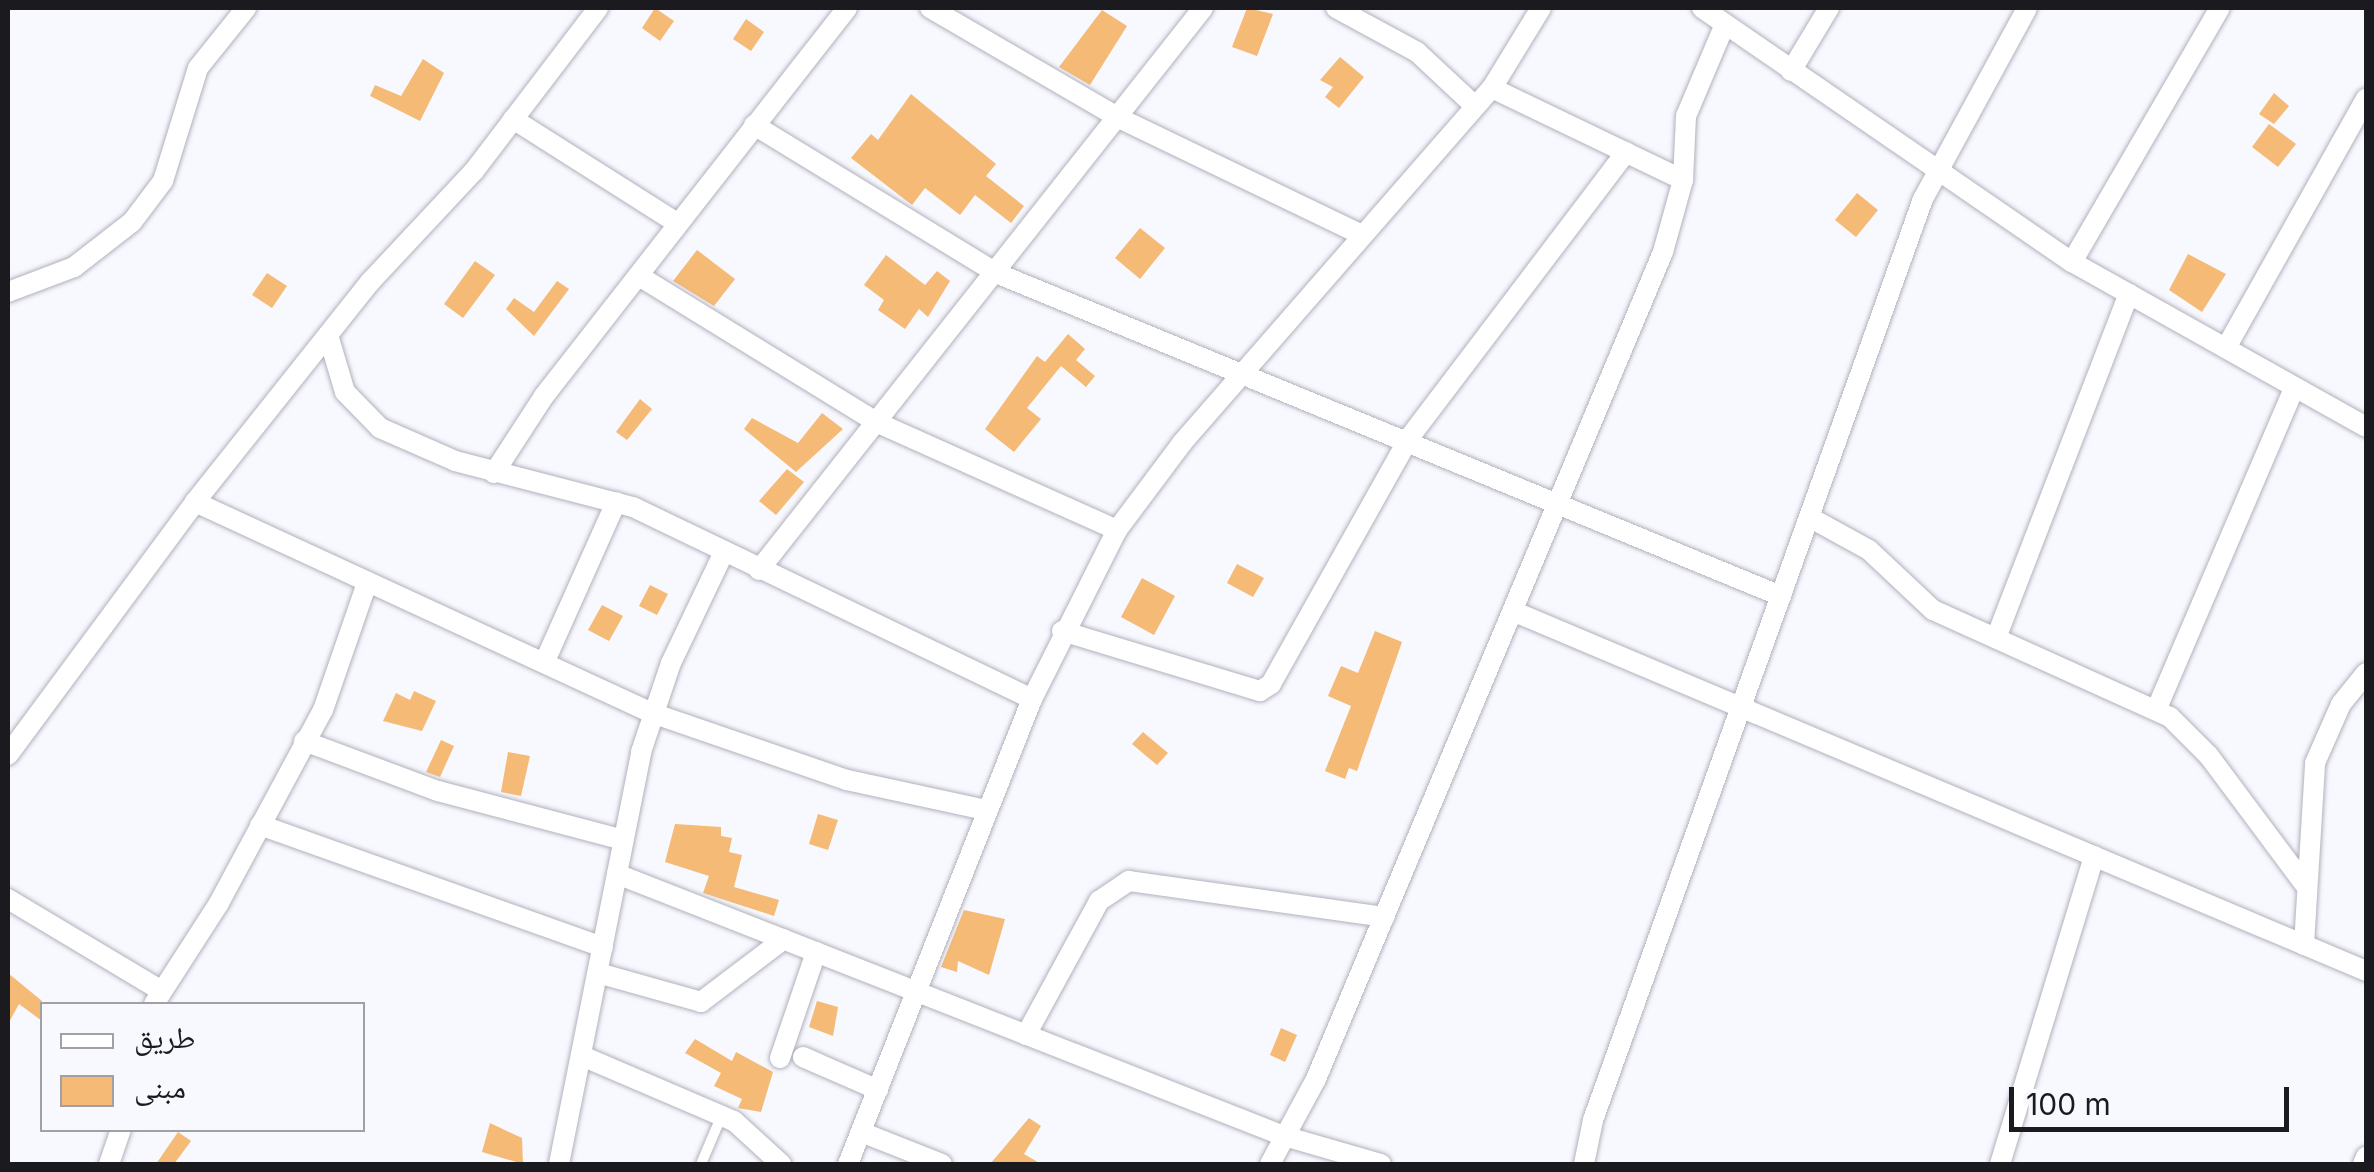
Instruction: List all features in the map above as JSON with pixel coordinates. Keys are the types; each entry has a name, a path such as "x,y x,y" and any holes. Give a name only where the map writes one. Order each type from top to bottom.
{"street":[{"path":"8,292 74,268 132,222 162,181 198,68 246,8"},
{"path":"8,755 195,502 328,335 514,118 598,8"},
{"path":"494,473 677,224 847,8"},
{"path":"930,8 1117,117 1360,234"},
{"path":"758,570 1203,8"},
{"path":"1336,8 1417,52 1474,106"},
{"path":"848,1164 1032,699 1062,631 1118,530 1182,443 1245,377 1360,234 1492,88 1541,8"},
{"path":"1702,8 1936,174 2072,262 2294,388 2365,422"},
{"path":"1791,71 1829,8"},
{"path":"1584,1164 1741,707 1936,174 2027,8"},
{"path":"2072,262 2220,8"},
{"path":"1270,1164 1310,1094 1664,252 1683,180 1686,116 1725,24"},
{"path":"1492,88 1683,180"},
{"path":"2226,348 2366,99"},
{"path":"514,118 677,224"},
{"path":"754,124 996,273 1245,377 1409,438 1781,596"},
{"path":"1062,631 1266,689 1409,438 1626,152"},
{"path":"639,276 878,423 1118,530"},
{"path":"1996,638 2128,294"},
{"path":"328,335 338,379 366,418 416,446 494,473 616,502 1032,699"},
{"path":"2157,708 2294,388"},
{"path":"195,502 545,661 652,714 848,780 986,810"},
{"path":"545,661 616,502"},
{"path":"1809,517 1868,550 1933,610 2157,708 2209,756 2305,885"},
{"path":"559,1164 652,714 724,552"},
{"path":"8,899 158,998 260,825 304,741 368,583"},
{"path":"1515,612 2366,971"},
{"path":"2304,945 2315,763 2336,714 2366,672"},
{"path":"304,741 438,791 623,840"},
{"path":"260,825 603,947"},
{"path":"2000,1164 2094,856"},
{"path":"617,874 1284,1136 1381,1164"},
{"path":"1026,1034 1099,901 1129,881 1384,916"},
{"path":"598,973 701,1002 784,940"},
{"path":"780,1058 816,952"},
{"path":"582,1056 721,1116 781,1164"},
{"path":"802,1057 878,1090"},
{"path":"109,1164 120,1132"},
{"path":"861,1132 942,1164"},
{"path":"2363,1164 2366,1157"}],"lane":[{"path":"700,1164 721,1116"}],"building":[{"path":"655,8 674,21 660,41 642,28"},
{"path":"1247,8 1273,14 1257,56 1232,47"},
{"path":"1102,10 1127,26 1090,85 1059,67"},
{"path":"746,19 764,32 751,51 733,39"},
{"path":"1340,57 1364,77 1339,108 1325,97 1333,87 1320,80"},
{"path":"423,59 444,73 420,121 370,96 375,85 401,96"},
{"path":"2274,93 2289,106 2274,124 2259,114"},
{"path":"911,94 996,164 986,176 1024,206 1011,223 975,195 960,215 925,188 912,205 851,158 871,134 878,140"},
{"path":"2269,124 2296,144 2278,167 2252,147"},
{"path":"1857,193 1878,210 1856,237 1835,220"},
{"path":"1140,228 1165,248 1140,279 1115,258"},
{"path":"697,250 735,279 714,306 673,281"},
{"path":"2188,254 2226,274 2202,312 2169,290"},
{"path":"886,255 925,285 937,271 950,281 928,317 919,309 905,329 878,310 884,300 864,285"},
{"path":"475,261 495,275 463,318 444,304"},
{"path":"267,273 287,286 272,308 252,295"},
{"path":"557,281 569,289 534,336 506,309 514,298 534,312"},
{"path":"1068,334 1085,349 1076,360 1095,376 1086,387 1061,366 1027,408 1041,419 1014,452 985,429 1037,356 1045,362"},
{"path":"640,399 652,409 627,440 616,432"},
{"path":"822,413 843,429 796,472 744,429 752,418 798,443"},
{"path":"787,469 804,482 776,515 759,501"},
{"path":"1237,564 1264,578 1253,597 1227,583"},
{"path":"1142,578 1175,596 1154,635 1121,617"},
{"path":"650,585 668,594 657,615 639,606"},
{"path":"602,605 623,616 609,641 588,630"},
{"path":"1375,631 1402,642 1357,771 1349,768 1345,779 1325,771 1351,706 1328,696 1341,666 1358,673"},
{"path":"414,691 436,701 422,731 383,721 396,693 410,700"},
{"path":"1143,732 1168,753 1157,765 1132,744"},
{"path":"441,740 454,746 440,777 426,772"},
{"path":"508,752 530,756 521,796 501,792"},
{"path":"818,814 838,820 828,850 809,844"},
{"path":"675,824 721,827 721,836 732,838 729,852 742,855 734,887 779,900 774,916 703,893 709,876 665,862"},
{"path":"964,910 1005,919 989,975 958,961 957,972 941,967"},
{"path":"8,973 42,1002 40,1020 19,1004 8,1024"},
{"path":"817,1001 838,1007 833,1036 809,1027"},
{"path":"1281,1028 1297,1035 1285,1062 1270,1055"},
{"path":"695,1039 732,1061 736,1052 773,1072 761,1112 738,1108 742,1099 714,1086 721,1073 685,1053"},
{"path":"1029,1118 1041,1126 1024,1154 1041,1164 990,1164"},
{"path":"490,1123 522,1138 523,1164 482,1152"},
{"path":"178,1132 191,1141 174,1164 156,1164"}]}
